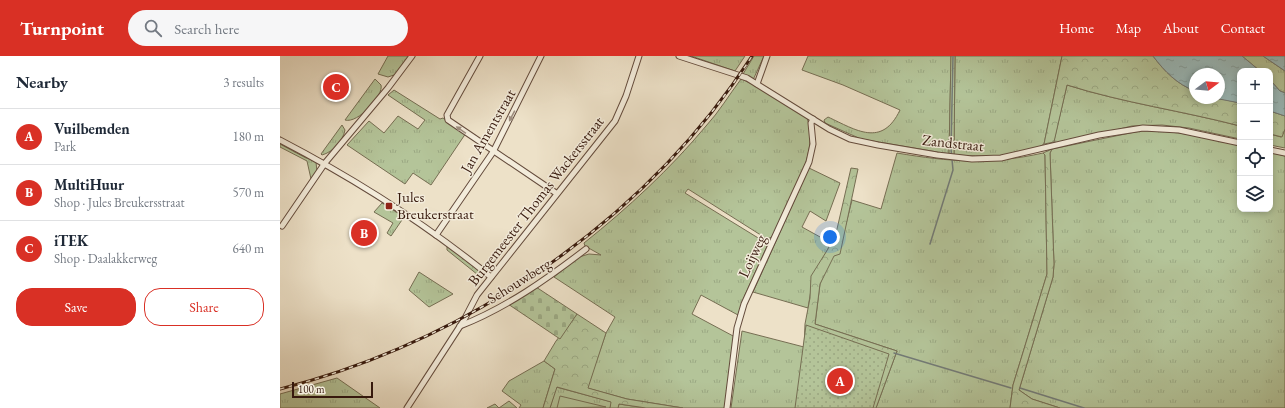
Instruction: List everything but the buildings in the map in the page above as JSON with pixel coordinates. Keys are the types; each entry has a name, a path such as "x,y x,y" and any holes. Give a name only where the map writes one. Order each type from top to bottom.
{"street":[{"path":"282,226 325,163 388,88 412,56"},
{"path":"480,56 447,114 448,120 493,152 556,193"},
{"name":"Jan Amentstraat","path":"436,235 493,152 541,56"},
{"name":"Burgemeester Thomas Wackersstraat","path":"460,326 476,295 615,121 626,96 639,56"},
{"name":"Zandstraat","path":"679,56 740,76 757,84 829,129 850,139 937,155 972,159 1016,156 1099,136 1143,128 1179,130 1237,142"},
{"path":"757,84 767,56"},
{"name":"Loijweg","path":"727,408 737,328 744,304 809,162 813,144 811,123 813,119"},
{"path":"280,140 325,163 386,201 436,235 491,277"},
{"path":"1273,151 1285,153"},
{"name":"Schouwberg","path":"460,326 489,314 513,300 554,273 586,249"},
{"path":"406,408 460,326"}],"green space":[{"path":"388,56 410,56 397,74 388,77 378,74"},
{"path":"691,56 745,56 735,71"},
{"path":"754,56 764,56 753,80 743,74"},
{"path":"808,56 951,56 949,154 861,139 825,123 824,120 828,117 858,131 868,133 877,132 885,129 893,122 900,110 843,85 802,70"},
{"path":"951,56 955,56 954,155 949,154"},
{"path":"955,56 1062,56 1044,144 1035,149 1024,152 1000,156 954,155"},
{"path":"1062,56 1153,56 1172,77 1189,88 1189,104 1225,104 1225,100 1237,102 1237,125 1110,97 1067,85 1054,142 1044,144"},
{"path":"1242,56 1263,56 1285,71 1285,93 1280,91 1273,83 1273,68 1256,68"},
{"path":"375,79 381,85 381,90 374,102 357,118 345,120"},
{"path":"741,79 755,85 807,118 810,132 806,163 793,195 772,237 767,239 688,189 685,193 768,244 745,295 738,315 701,295 692,314 735,337 726,408 683,408 627,399 587,388 606,333 615,317 554,277 579,257 589,254 601,255 585,246 584,243 617,216 678,158 715,115"},
{"path":"1067,85 1110,97 1237,125 1237,138 1189,128 1162,125 1132,126 1053,145"},
{"path":"394,90 440,119 443,118 466,133 431,185 413,173 405,184 347,145 369,121 384,133 398,116 418,129 425,120 388,95"},
{"path":"1273,112 1285,116 1285,129 1282,137 1273,135"},
{"path":"342,125 345,130 340,142 334,149 322,155 321,154"},
{"path":"1285,129 1285,148 1273,146 1273,135 1281,137"},
{"path":"1140,131 1178,133 1237,144 1237,212 1273,212 1273,153 1285,156 1285,408 1060,408 1032,399 1019,390 1053,277 1054,264 1050,153 1052,149"},
{"path":"280,144 306,158 311,158 316,162 317,172 311,179 307,161 280,147"},
{"path":"1052,149 1050,153 1054,264 1053,277 1019,390 1032,399 1060,408 1010,408 1013,385 1047,274 1045,155 1043,153"},
{"path":"897,153 970,161 987,161 1024,157 1043,153 1045,155 1047,274 1013,385 1010,408 876,408 897,351 815,324 820,284 846,224 852,200 881,209"},
{"path":"809,168 840,183 826,221 810,211 802,227 831,243 822,260 811,290 808,308 753,292"},
{"path":"851,168 858,169 840,254 834,256 820,284 815,324 897,351 876,408 798,408 805,324 810,298 811,276 828,249 837,229"},
{"path":"382,203 404,217 391,236 387,233 393,223 374,212"},
{"path":"447,246 481,272 483,279 447,250"},
{"path":"419,272 453,294 429,307 409,290"},
{"path":"536,287 577,314 560,339 508,304"},
{"path":"577,314 606,333 588,388 627,399 683,408 646,408 619,404 618,408 610,408 611,402 557,387 550,408 543,408 555,369 544,361 556,341"},
{"path":"806,325 889,354 873,408 795,408"},
{"path":"742,331 804,347 798,408 731,408"},
{"path":"544,361 555,369 543,408 519,408 521,405 502,391 509,381"},
{"path":"337,378 380,408 280,408 280,394"},
{"path":"556,387 612,402 610,408 550,408"},
{"path":"560,396 606,407 557,408"},
{"path":"509,401 517,408 499,408"},
{"path":"495,404 499,408 487,408"},
{"path":"619,404 646,408 618,408"}],"water":[{"path":"1153,56 1242,56 1256,68 1237,68 1237,102 1225,100 1225,68 1189,68 1189,88 1172,77"},
{"path":"1263,56 1285,56 1285,71"},
{"path":"1273,83 1280,91 1285,93 1285,116 1273,112"}],"waterway":[{"path":"930,244 953,170 951,149 953,56"},
{"path":"894,353 1011,388"},
{"path":"1020,388 1084,408"}],"railway":[{"path":"280,389 350,368 418,340 484,306 547,266 606,221 660,170 709,115 752,56"}],"place":[{"name":"iTEK","path":"336,87"},
{"name":"Jules Breukerstraat","path":"389,206"},
{"name":"MultiHuur","path":"364,233"},
{"name":"Vuilbemden","path":"840,381"}]}
